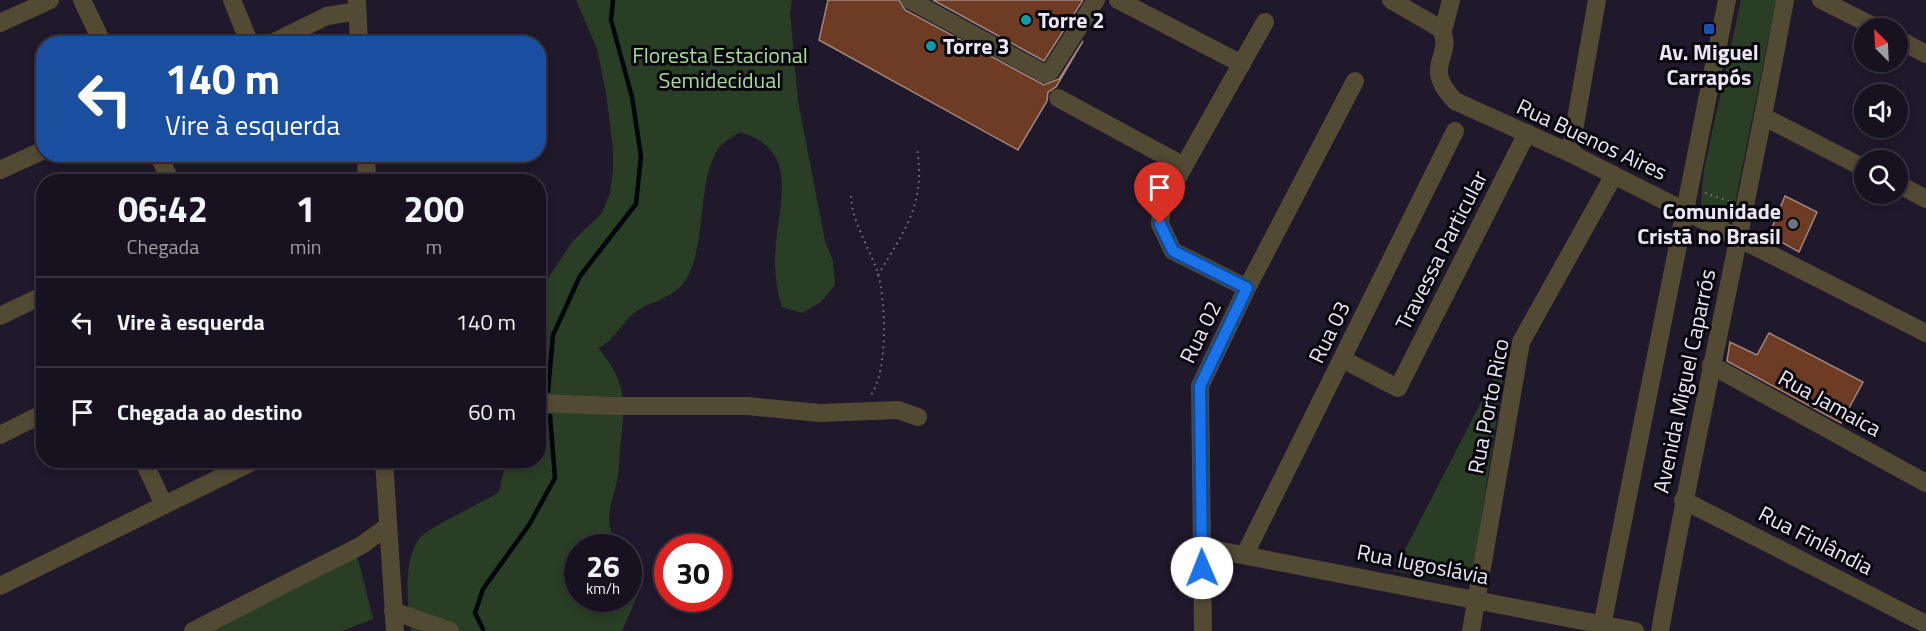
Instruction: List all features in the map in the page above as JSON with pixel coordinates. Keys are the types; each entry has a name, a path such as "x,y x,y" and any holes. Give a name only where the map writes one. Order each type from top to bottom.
{"street":[{"path":"0,23 50,0"},
{"path":"82,0 100,36"},
{"path":"232,0 247,36"},
{"path":"910,0 1046,74 1050,72 1096,0"},
{"path":"1118,0 1242,64"},
{"path":"1391,0 1436,24 1443,31"},
{"name":"Rua Buenos Aires","path":"1450,0 1437,76 1441,86 1464,107 1570,153 1926,333"},
{"path":"1570,153 1597,0"},
{"name":"Avenida Miguel Caparrós","path":"1602,628 1727,0"},
{"name":"Avenida Miguel Caparrós","path":"1660,631 1683,500 1764,117 1785,0"},
{"path":"1821,0 1857,18"},
{"path":"286,36 327,16 357,5 359,36"},
{"path":"1247,288 1173,251 1165,240 1160,224 1162,205 1265,22"},
{"path":"1908,44 1926,54"},
{"name":"Rua 02","path":"1203,631 1200,386 1247,288 1355,81"},
{"path":"1058,98 1184,166"},
{"path":"1764,117 1854,163"},
{"name":"Rua 03","path":"1245,554 1455,131"},
{"name":"Travessa Particular","path":"1342,359 1398,388 1527,133"},
{"path":"0,170 36,154"},
{"name":"Rua Porto Rico","path":"1471,631 1521,342 1614,175"},
{"path":"1908,189 1926,199"},
{"path":"0,316 36,299"},
{"name":"Rua Jamaica","path":"1711,365 1926,483"},
{"path":"546,403 613,406 764,406 820,413 898,410 918,417"},
{"path":"0,435 36,417"},
{"path":"147,468 164,505"},
{"path":"0,586 240,468"},
{"path":"384,468 395,631"},
{"name":"Rua Finlândia","path":"1683,500 1926,624"},
{"path":"193,631 362,545 388,526"},
{"name":"Rua Iugoslávia","path":"1201,547 1478,599 1602,628 1635,631"},
{"path":"393,611 450,631"}],"path":[{"path":"878,275 917,203 920,167 916,149"},
{"path":"1689,188 1745,207"},
{"path":"851,196 857,221 878,275 884,352 873,392 869,398"}],"green space":[{"name":"Floresta Estacional Semidecidual","path":"576,0 792,0 790,12 798,101 825,241 833,261 835,285 821,302 802,313 782,307 775,266 782,191 778,162 770,150 758,140 740,132 725,142 711,162 697,247 687,278 670,295 634,313 608,342 598,348 614,370 622,391 623,402 618,474 609,517 612,534 564,534 564,612 630,612 622,631 411,631 408,572 410,560 419,539 432,529 499,492 504,468 546,468 546,281 572,242 602,213 610,193 613,149 606,93 597,49"},
{"path":"1741,0 1776,0 1735,204 1728,211 1714,217 1703,213 1701,200 1704,169"},
{"path":"1507,352 1471,584 1394,571"},
{"path":"357,555 373,619 342,631 210,631"}],"building":[{"path":"828,0 899,0 905,10 1044,85 1059,79 1083,41 1056,87 1048,92 1047,101 1018,150 819,40"},
{"path":"933,0 1083,0 1044,61"},
{"name":"Comunidade Cristã no Brasil","path":"1785,196 1817,212 1799,252 1769,235"},
{"path":"1769,333 1863,382 1841,423 1727,361 1730,342 1757,355"}],"waterway":[{"path":"548,391 553,335 580,276 636,204 641,156 632,97 611,20 613,0"},
{"path":"483,629 475,613 483,589 529,525 555,478 550,416"}],"place":[{"name":"Torre 2","path":"1026,20"},
{"name":"Av. Miguel Carrapós","path":"1709,29"},
{"name":"Torre 3","path":"931,46"},
{"name":"Comunidade Cristã no Brasil","path":"1793,224"}],"route":[{"path":"1160,224 1165,240 1173,251 1247,288 1200,386 1202,568"}]}
